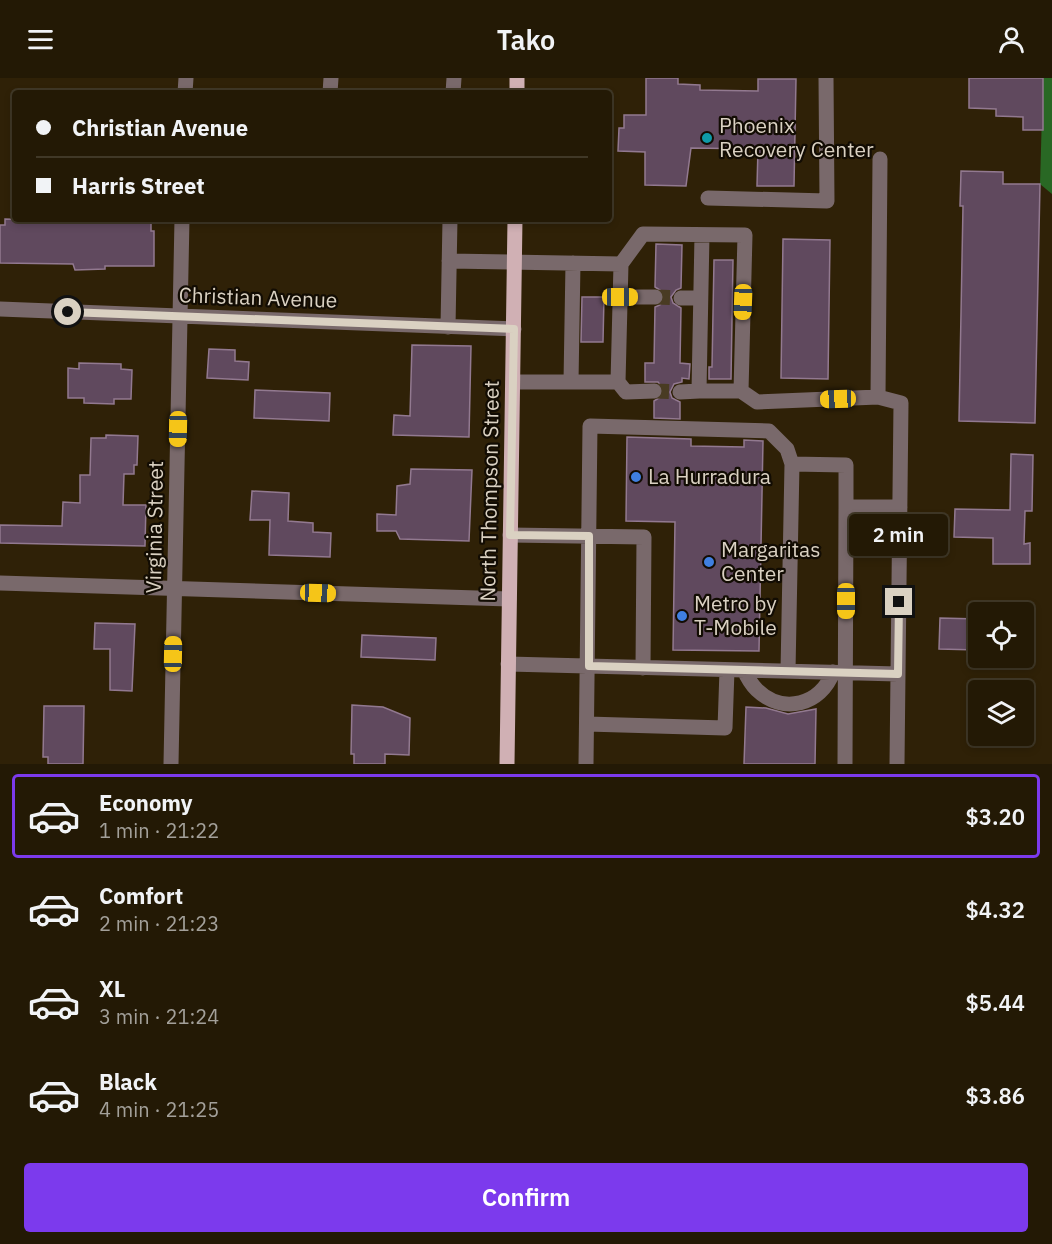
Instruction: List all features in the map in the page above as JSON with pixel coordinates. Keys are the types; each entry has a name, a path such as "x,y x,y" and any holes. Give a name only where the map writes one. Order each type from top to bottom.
{"main road":[{"name":"North Thompson Street","path":"507,764 515,222"}],"street":[{"path":"708,198 827,201 826,78"},
{"path":"878,398 880,159"},
{"name":"Virginia Street","path":"171,764 182,222"},
{"path":"448,327 450,222"},
{"path":"654,391 626,392 618,382 621,264 643,234 745,235 741,391"},
{"path":"699,391 702,235"},
{"path":"449,261 621,264"},
{"path":"571,382 573,263"},
{"path":"620,297 655,297"},
{"path":"681,298 700,298"},
{"name":"Christian Avenue","path":"0,309 514,329"},
{"path":"513,382 618,382"},
{"path":"680,392 741,391 757,402 878,398 901,403 897,764"},
{"path":"586,764 589,666 590,426 769,431 787,449 792,464 788,671"},
{"path":"792,464 846,465 839,672 845,764"},
{"path":"846,507 900,507"},
{"path":"510,535 644,537 643,668"},
{"path":"0,583 509,599"},
{"path":"508,664 898,674"},
{"path":"587,724 725,728 727,670"},
{"path":"744,670 757,690 764,695 774,701 796,703 807,702 823,692 839,672"}],"green space":[{"path":"1043,78 1052,78 1052,194 1040,184"}],"building":[{"name":"Phoenix Recovery Center","path":"646,78 678,78 678,84 700,85 700,90 758,91 758,79 796,79 794,186 757,186 758,149 691,148 686,186 645,185 645,152 618,151 619,128 624,128 624,115 646,115"},
{"path":"969,78 1043,78 1043,130 1023,130 1023,117 996,116 996,109 969,108"},
{"path":"961,171 1003,172 1003,184 1040,184 1035,423 959,421 963,206 960,206"},
{"path":"5,219 12,219 12,222 151,222 151,231 154,231 154,266 105,266 105,269 75,270 73,264 0,263 0,225 5,225"},
{"path":"783,239 830,240 828,379 781,378"},
{"path":"656,244 682,245 681,288 676,290 671,297 673,303 681,308 680,363 690,364 689,379 682,378 682,382 674,384 670,392 672,398 680,402 680,419 654,418 654,401 662,396 664,390 658,382 645,382 645,363 654,363 655,307 660,305 665,298 663,292 655,287"},
{"path":"714,260 733,260 731,379 709,379 709,367 712,367"},
{"path":"582,297 604,297 603,342 581,342"},
{"path":"412,345 471,346 469,437 393,435 394,415 410,416"},
{"path":"209,349 235,350 235,361 249,362 248,380 207,378"},
{"path":"79,363 121,364 121,369 132,370 131,399 114,399 114,404 84,403 84,398 68,398 68,368 79,369"},
{"path":"255,390 330,393 329,421 254,418"},
{"path":"106,435 138,436 137,465 134,465 134,474 124,474 123,505 146,505 145,546 0,543 0,525 62,526 63,502 80,503 80,475 90,475 91,438 106,438"},
{"path":"627,437 691,439 691,446 744,447 744,440 763,441 759,651 673,650 675,522 626,521"},
{"path":"1011,454 1033,455 1032,511 1025,511 1024,544 1030,543 1030,564 993,564 993,538 954,537 955,509 1010,510"},
{"path":"411,469 472,470 469,541 400,539 396,531 377,531 377,514 396,515 397,486 410,484"},
{"path":"252,491 289,493 288,521 313,523 313,532 331,533 330,557 269,555 270,520 250,520"},
{"path":"940,618 968,619 968,650 939,649"},
{"path":"95,623 135,624 132,691 110,690 110,649 94,649"},
{"path":"362,635 436,638 435,660 361,657"},
{"path":"352,705 383,707 410,718 409,755 385,754 385,764 354,764 354,754 351,754"},
{"path":"44,706 84,706 83,764 48,764 48,757 43,757"},
{"path":"746,707 766,708 788,714 816,709 815,764 744,764"}],"tunnel":[{"path":"655,297 681,298"},
{"path":"654,391 680,392"}],"place":[{"name":"Phoenix Recovery Center","path":"707,138"},
{"name":"La Hurradura","path":"636,477"},
{"name":"Margaritas Center","path":"709,562"},
{"name":"Metro by T-Mobile","path":"682,616"}],"route":[{"path":"68,312 514,329 510,535 589,536 589,666 898,674 899,602"}]}
